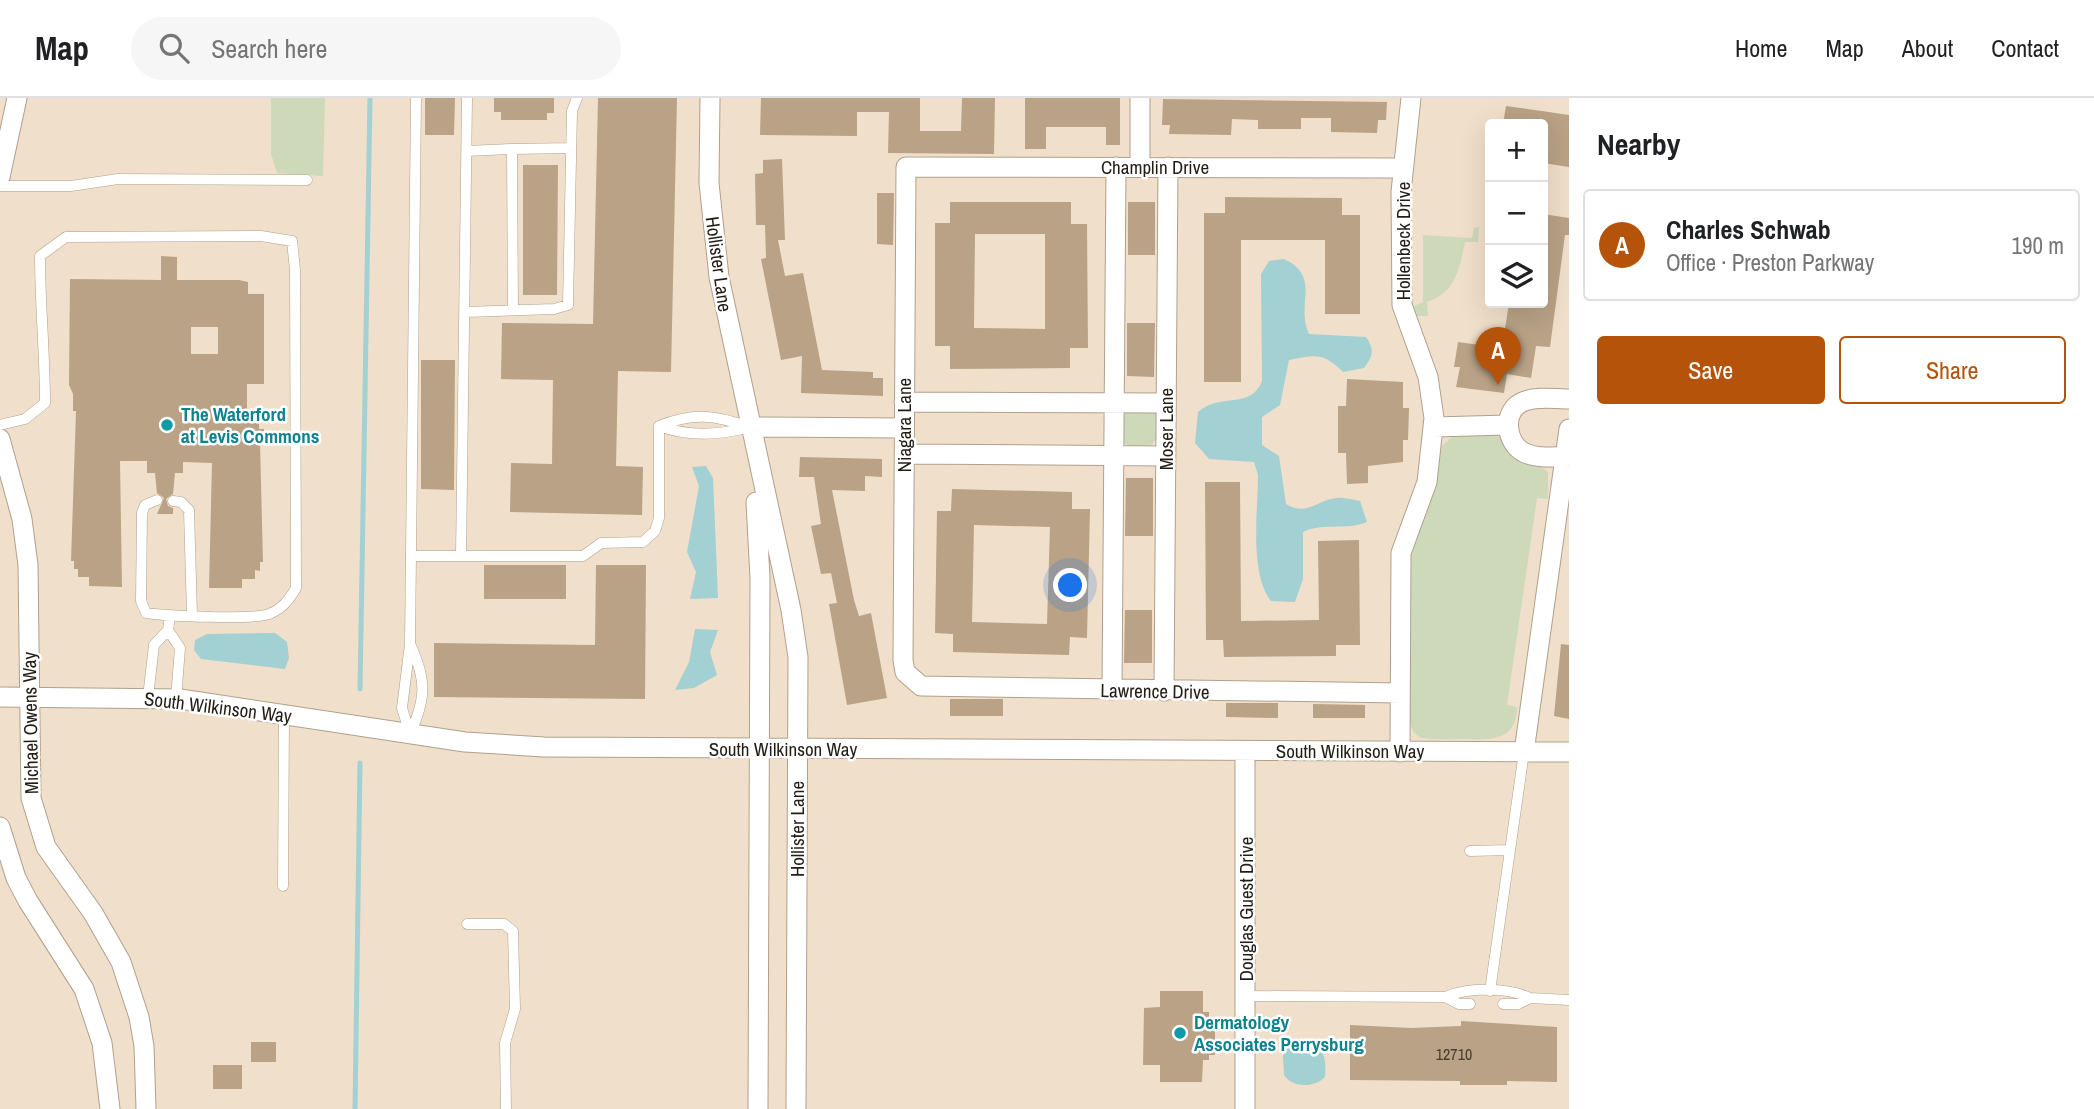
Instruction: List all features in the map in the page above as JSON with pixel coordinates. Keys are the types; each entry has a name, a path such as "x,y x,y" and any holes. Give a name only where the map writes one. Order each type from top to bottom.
{"street":[{"path":"0,177 17,98"},
{"name":"Hollister Lane","path":"710,98 709,183 714,247 749,427 795,632 798,749 796,1109"},
{"path":"1140,98 1140,167"},
{"name":"Hollenbeck Drive","path":"1400,752 1401,553 1427,482 1434,427 1428,377 1402,305 1403,167 1411,98"},
{"name":"Champlin Drive","path":"906,167 1403,167"},
{"name":"Niagara Lane","path":"906,167 903,660 905,672 911,680"},
{"path":"1112,690 1116,167"},
{"name":"Moser Lane","path":"1164,691 1168,167"},
{"path":"1567,456 1545,457 1522,452 1512,440 1508,425 1513,410 1525,401 1569,398"},
{"path":"904,402 1166,403"},
{"path":"1434,427 1508,425"},
{"path":"749,427 904,428"},
{"name":"Hollister Lane","path":"749,427 760,565 758,1109"},
{"path":"1524,752 1569,429"},
{"name":"Michael Owens Way","path":"0,439 26,542 31,798 38,824 59,869 93,913 121,962 139,1017 144,1046 146,1109"},
{"path":"904,454 1166,456"},
{"name":"Lawrence Drive","path":"911,680 933,689 1400,693"},
{"name":"South Wilkinson Way","path":"0,697 29,695 176,699 410,734 544,747 1569,752"},
{"name":"Douglas Guest Drive","path":"1245,751 1245,1109"},
{"path":"0,827 16,878 27,901 83,989 102,1043 110,1109"}],"lane":[{"path":"410,734 402,708 410,644 416,98"},
{"path":"461,556 467,98"},
{"path":"465,312 554,309 568,305 570,148 572,111 577,98"},
{"path":"467,150 570,148"},
{"path":"512,149 513,310"},
{"path":"0,186 71,186 118,179 307,180"},
{"path":"0,425 25,419 45,403 45,367 40,318 40,256 66,237 261,236 292,241 295,270 296,588 286,604 267,615 170,616 146,613 141,601 142,513 145,505 157,500"},
{"path":"659,426 681,417 719,417 749,427"},
{"path":"411,556 583,556 601,543 643,541 655,531 659,518 659,426"},
{"path":"659,426 683,435 721,433 749,427"},
{"path":"173,501 181,502 189,510 192,615"},
{"path":"148,697 154,645 168,630 170,616"},
{"path":"168,630 180,648 176,699"},
{"path":"410,644 422,670 423,707 410,734"},
{"path":"283,886 284,715"},
{"path":"1490,991 1524,752"},
{"path":"1470,851 1509,850"},
{"path":"467,924 509,925 513,931 515,1009 505,1043 506,1109"},
{"path":"1246,996 1445,997 1460,991 1490,991 1518,992 1530,998 1569,1000"},
{"path":"1445,997 1459,1003 1470,1003"},
{"path":"1503,1004 1518,1004 1530,998"}],"green space":[{"path":"271,98 325,98 323,176 277,173 271,154"},
{"path":"1479,227 1478,242 1465,242 1455,279 1437,298 1427,302 1428,316 1417,316 1412,307 1423,302 1423,235 1472,238 1474,228"},
{"path":"1126,410 1154,412 1157,415 1158,438 1151,445 1128,446 1121,440 1123,413"},
{"path":"1454,435 1498,436 1548,472 1548,499 1537,498 1507,705 1517,707 1516,719 1506,733 1490,739 1421,738 1414,733 1409,722 1410,549 1435,483 1442,446"}],"water":[{"path":"1284,259 1302,274 1305,283 1305,323 1309,334 1366,337 1372,349 1364,368 1343,372 1324,358 1289,360 1280,405 1262,417 1262,445 1279,456 1286,504 1300,509 1336,498 1360,501 1367,522 1351,526 1318,527 1303,532 1303,579 1295,602 1271,601 1264,589 1257,558 1258,475 1254,462 1209,459 1195,443 1198,412 1216,403 1251,395 1262,381 1261,274 1269,261"},
{"path":"706,466 713,478 718,598 690,599 696,572 687,552 699,486 692,467"},
{"path":"695,629 718,630 710,652 717,675 694,688 675,690 689,662"},
{"path":"275,633 287,642 289,658 285,669 201,659 194,650 195,640 207,634"},
{"path":"1303,1039 1319,1048 1325,1063 1325,1077 1310,1085 1292,1082 1284,1075 1283,1056 1289,1041"}],"building":[{"path":"425,98 455,98 454,135 425,135"},
{"path":"494,98 554,98 554,113 547,113 547,120 501,120 501,112 494,112"},
{"path":"598,98 677,98 671,372 618,371 616,466 643,467 642,515 510,512 511,463 552,464 553,380 501,379 502,323 593,324"},
{"path":"761,98 920,98 920,131 961,131 962,98 995,98 994,154 888,153 889,112 857,112 857,136 760,135"},
{"path":"1025,98 1120,98 1120,145 1106,145 1106,127 1046,127 1046,149 1025,149"},
{"path":"1163,99 1387,102 1386,120 1378,120 1377,133 1331,132 1331,118 1301,118 1301,129 1258,129 1258,120 1232,119 1231,135 1169,134 1170,125 1162,125"},
{"path":"1506,106 1569,115 1569,167 1548,164 1548,119 1504,119"},
{"path":"782,159 785,240 778,240 785,276 803,273 822,370 873,372 873,378 883,378 883,396 801,393 802,356 781,360 761,259 766,258 765,225 756,225 755,174 763,173 763,160"},
{"path":"523,165 558,165 557,295 523,295"},
{"path":"877,193 894,193 893,245 877,244"},
{"path":"1225,197 1342,198 1342,215 1360,215 1360,314 1325,314 1325,240 1241,240 1241,382 1204,382 1204,213 1225,213"},
{"path":"950,202 1071,202 1071,224 1087,224 1088,348 1070,348 1070,368 950,369 950,346 935,346 935,223 950,223","holes":["975,234 1045,234 1045,329 974,328"]},
{"path":"1128,202 1155,202 1155,255 1128,255"},
{"path":"1548,215 1569,218 1569,235 1565,235 1550,347 1536,346 1531,378 1507,374 1504,393 1456,387 1460,367 1454,367 1458,342 1502,348 1508,308 1548,308"},
{"name":"The Waterford at Levis Commons","path":"161,256 177,257 177,280 239,280 248,282 248,294 264,294 264,384 247,384 247,415 252,415 252,421 259,421 259,429 264,429 264,442 260,442 263,562 260,562 260,571 255,570 255,579 242,579 242,588 209,588 212,463 183,462 183,473 175,473 173,494 166,499 168,506 173,508 173,514 157,514 164,498 157,493 155,473 147,473 147,461 120,461 122,587 89,586 89,577 78,577 78,569 74,569 74,561 71,561 76,411 73,411 73,394 69,385 70,279 161,280","holes":["191,327 218,327 218,354 191,354"]},
{"path":"1127,323 1155,323 1154,377 1127,376"},
{"path":"421,360 455,360 454,490 421,489"},
{"path":"1347,379 1403,382 1403,408 1409,408 1408,440 1403,440 1403,462 1368,466 1368,483 1347,484 1346,453 1338,453 1338,406 1346,406"},
{"path":"800,457 882,459 882,477 865,476 865,491 832,490 854,600 859,616 871,613 887,698 847,705 829,604 837,603 831,573 821,574 811,526 821,524 814,477 799,477"},
{"path":"1126,478 1153,478 1153,536 1125,536"},
{"path":"1205,482 1240,482 1241,621 1319,620 1318,541 1359,540 1360,645 1336,645 1336,656 1224,657 1223,640 1206,640"},
{"path":"952,489 1072,492 1072,509 1090,509 1087,638 1070,637 1069,655 953,652 953,634 935,633 937,511 951,511","holes":["974,525 1050,527 1047,624 972,622"]},
{"path":"484,565 566,565 566,599 484,599"},
{"path":"596,565 646,565 645,699 434,697 434,643 595,645"},
{"path":"1125,610 1152,610 1152,663 1124,663"},
{"path":"1561,644 1569,645 1569,719 1554,716"},
{"path":"950,699 1003,699 1003,716 950,716"},
{"path":"1226,703 1278,703 1278,718 1226,717"},
{"path":"1313,704 1365,705 1365,718 1313,718"},
{"name":"Dermatology Associates Perrysburg","path":"1160,991 1203,991 1203,1012 1209,1012 1209,1019 1215,1019 1215,1055 1209,1055 1209,1060 1203,1060 1202,1082 1160,1082 1160,1065 1143,1065 1144,1008 1160,1007"},
{"path":"1461,1021 1557,1027 1557,1082 1507,1081 1507,1085 1460,1085 1460,1081 1350,1080 1350,1025 1411,1028 1461,1026"},
{"path":"251,1042 276,1042 276,1062 251,1062"},
{"path":"213,1065 242,1065 242,1089 213,1089"}],"waterway":[{"path":"360,689 370,98"},
{"path":"355,1109 360,763"}],"place":[{"name":"Charles Schwab","path":"1498,385"},
{"name":"The Waterford at Levis Commons","path":"167,425"},
{"name":"Dermatology Associates Perrysburg","path":"1180,1033"}]}
